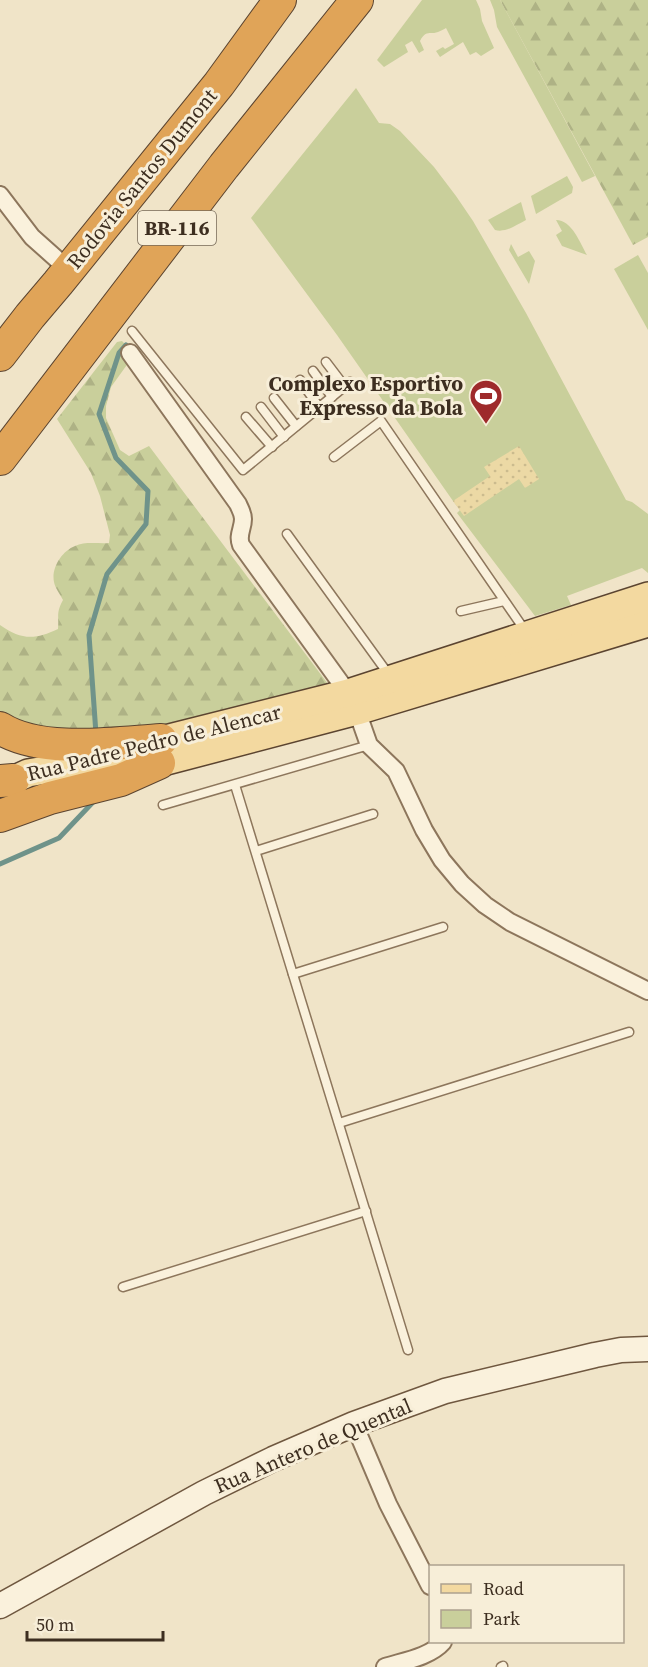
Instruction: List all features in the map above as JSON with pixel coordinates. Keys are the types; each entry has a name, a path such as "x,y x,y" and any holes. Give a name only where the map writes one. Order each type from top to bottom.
{"highway":[{"name":"Rodovia Santos Dumont","path":"0,355 219,84 280,0"},
{"name":"BR-116","path":"2,458 224,166 357,0"},
{"path":"0,728 27,739 58,744 160,751"},
{"path":"0,816 50,798 121,780 160,751"}],"main road":[{"name":"Rua Padre Pedro de Alencar","path":"352,702 392,679 648,596"},
{"name":"Rua Padre Pedro de Alencar","path":"7,781 32,784 648,623"}],"street":[{"path":"0,195 32,237 69,270"},
{"path":"130,353 238,504 243,515 239,534 241,545 352,702 369,745 396,771 424,830 442,860 462,884 485,905 510,922 648,991"},
{"name":"Rua Antero de Quental","path":"0,1606 204,1493 273,1459 354,1424 445,1391 595,1355 621,1350 648,1349"},
{"path":"354,1424 388,1504 429,1584"},
{"path":"386,1667 424,1654 441,1643"}],"lane":[{"path":"132,331 243,470 347,384 326,362"},
{"path":"314,371 332,397"},
{"path":"300,380 319,407"},
{"path":"274,398 296,426"},
{"path":"261,407 284,437"},
{"path":"246,417 272,447"},
{"path":"334,457 381,421 528,635"},
{"path":"287,534 392,679"},
{"path":"461,611 504,601"},
{"path":"163,805 369,745"},
{"path":"235,785 408,1350"},
{"path":"256,851 373,814"},
{"path":"293,974 443,927"},
{"path":"339,1123 629,1032"},
{"path":"123,1287 366,1211"}],"green space":[{"path":"422,0 476,0 494,48 481,56 476,52 470,55 463,42 440,57 436,51 454,44 446,28 424,35 420,41 424,50 419,53 412,41 405,45 408,52 384,67 377,60"},
{"path":"490,0 500,0 595,176 582,182 497,27"},
{"path":"500,0 648,0 648,237 633,245"},
{"path":"356,88 379,123 390,124 400,131 434,167 473,221 526,313 626,500 648,514 648,573 642,568 567,596 571,605 535,616 457,513 460,510 337,335 251,218"},
{"path":"567,176 573,187 572,193 536,214 531,196"},
{"path":"521,202 526,220 507,229 495,230 488,220"},
{"path":"556,220 562,221 571,228 587,255 562,246 556,235 562,231"},
{"path":"511,244 518,257 529,251 535,261 529,284 509,250"},
{"path":"638,255 648,273 648,330 614,269"},
{"path":"122,341 129,348 129,362 111,387 106,406 106,418 120,450 129,456 149,446 328,684 179,723 111,735 0,723 0,625 15,634 28,637 35,637 58,629 59,611 63,600 54,582 54,571 58,561 70,548 79,544 109,543 110,535 100,496 91,473 57,419 117,342"}],"sand":[{"path":"519,446 539,479 525,488 519,479 464,516 453,501 490,476 484,467"}],"waterway":[{"path":"96,734 89,635 107,574 146,524 148,491 116,458 99,414 119,353 126,345"},
{"path":"0,864 59,838 96,799"}],"place":[{"name":"Complexo Esportivo Expresso da Bola","path":"486,425"}]}
